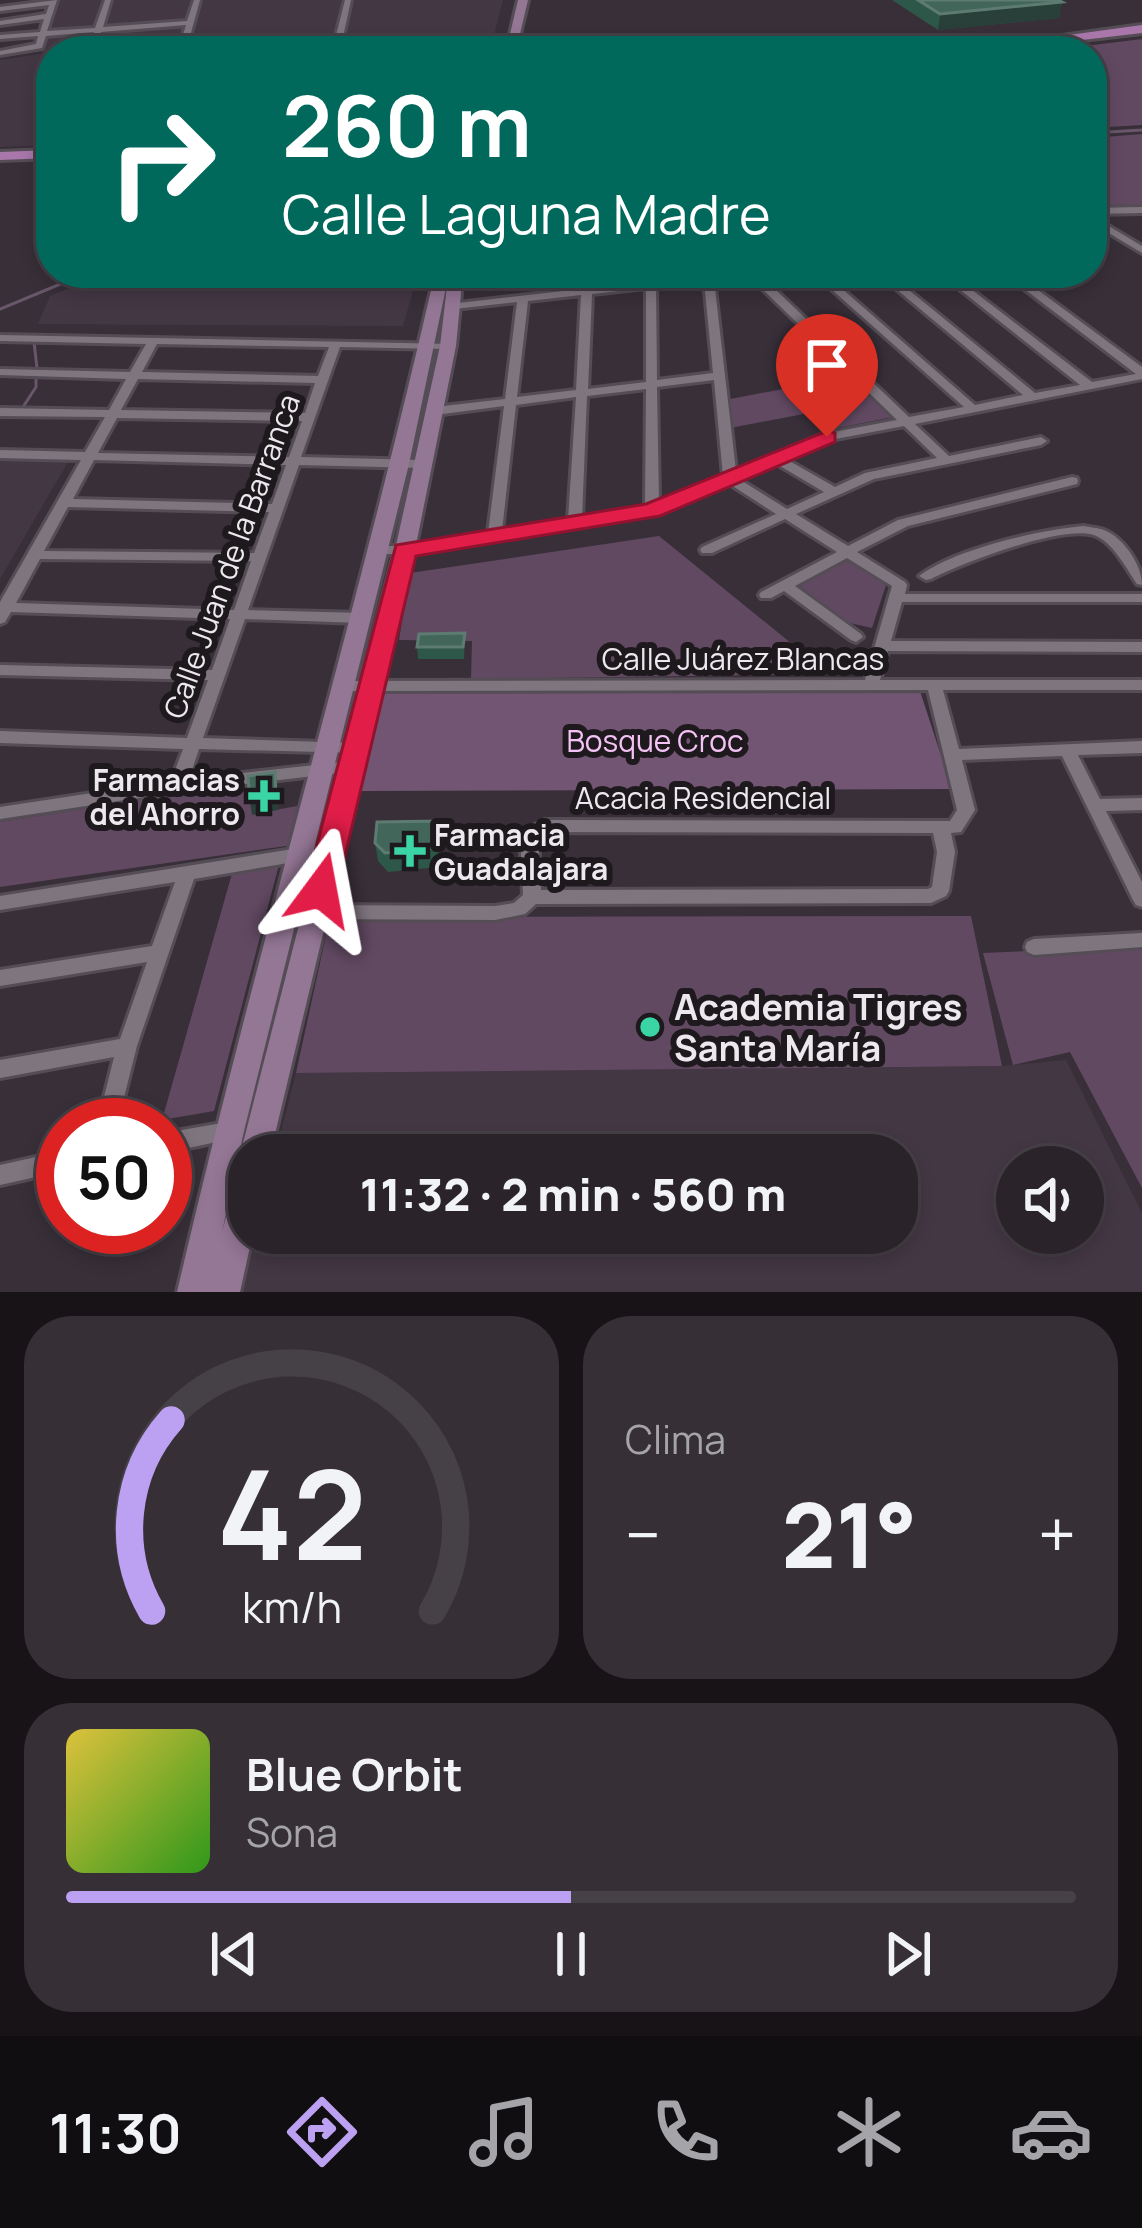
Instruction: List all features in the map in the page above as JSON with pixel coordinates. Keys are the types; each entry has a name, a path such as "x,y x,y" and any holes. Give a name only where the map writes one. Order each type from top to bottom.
{"main road":[{"path":"501,36 509,0"},
{"path":"515,36 523,0"},
{"path":"1096,36 1142,31"},
{"path":"1107,36 1142,31"},
{"path":"0,153 36,152"},
{"path":"260,1134 330,850 340,758 357,686 404,550 435,411 441,288"},
{"path":"357,686 362,618 378,550 400,464 454,306 455,288"},
{"path":"193,1292 301,854 340,758"},
{"path":"224,1292 233,1254"}],"street":[{"path":"96,36 108,0"},
{"path":"186,36 197,0"},
{"path":"340,36 348,0"},
{"path":"0,9 53,1 42,36"},
{"path":"0,23 48,16"},
{"path":"0,38 190,23"},
{"path":"0,52 36,46"},
{"path":"1107,214 1142,210"},
{"path":"1107,226 1142,250"},
{"path":"1126,240 1142,237"},
{"path":"454,306 614,288"},
{"path":"651,288 652,511"},
{"path":"710,288 730,479"},
{"path":"768,288 944,458"},
{"path":"835,288 972,408"},
{"path":"900,288 1032,397"},
{"path":"963,288 1089,386"},
{"path":"1028,288 1142,375"},
{"path":"575,522 587,291"},
{"path":"495,535 523,298"},
{"path":"0,338 438,347"},
{"path":"2,611 153,341"},
{"name":"Calle Juan de la Barranca","path":"178,786 335,345"},
{"path":"0,372 322,380"},
{"path":"378,550 404,550 652,511 827,437 1142,375"},
{"path":"435,411 720,376"},
{"path":"0,412 309,417"},
{"path":"707,550 832,491 944,458 1041,441"},
{"path":"0,454 422,464"},
{"path":"776,458 832,491"},
{"path":"730,479 897,581 898,598 871,685"},
{"path":"766,595 935,511 1072,482"},
{"path":"64,503 276,508"},
{"path":"926,576 972,554 1085,530 1108,538 1142,581"},
{"path":"36,555 259,557"},
{"path":"786,586 856,637"},
{"path":"898,598 1142,598"},
{"path":"2,611 362,618"},
{"path":"884,646 1142,647"},
{"path":"0,670 218,675"},
{"path":"314,912 495,914 519,909 532,897 931,896 940,891 946,852 941,829 955,827 965,817 956,755 934,685"},
{"name":"Calle Juárez Blancas","path":"357,686 1142,685"},
{"path":"0,737 193,743 340,758"},
{"path":"956,755 1142,747"},
{"path":"1067,750 1135,868 1142,900"},
{"path":"0,813 340,758"},
{"path":"1096,805 1142,804"},
{"name":"Acacia Residencial","path":"532,897 529,836 545,826 941,829"},
{"path":"0,903 330,850"},
{"path":"114,1098 187,872"},
{"path":"1034,947 1142,940"},
{"path":"0,978 161,952"},
{"path":"0,1069 127,1046"},
{"path":"192,1138 262,1125"},
{"path":"0,1175 36,1167"}],"shaded area":[{"path":"59,0 503,0 494,36 47,36"},
{"path":"1142,39 1142,125 1107,127 1107,43"},
{"path":"36,55 36,146 0,147 0,60"},
{"path":"1142,134 1142,205 1107,205 1107,137"},
{"path":"70,288 414,288 403,326 38,324 50,296"},
{"path":"851,376 894,417 832,429 814,412 730,428 725,400"},
{"path":"0,459 69,460 0,579"},
{"path":"659,536 829,674 471,679 472,641 399,640 410,573"},
{"path":"848,557 886,585 872,628 841,621 793,586"},
{"path":"250,783 253,814 303,805 293,845 0,887 0,822"},
{"path":"280,861 214,1111 192,1115 192,1098 168,1098 233,870"},
{"name":"Academia Tigres Santa María","path":"971,916 1002,1066 296,1073 330,917"},
{"path":"1142,946 1142,1188 1070,1052 1013,1065 983,953"},
{"path":"1066,1060 1142,1213 1142,1292 242,1292 251,1254 918,1254 918,1134 280,1134 296,1073 1002,1066"}],"green space":[{"name":"Bosque Croc","path":"919,688 952,789 359,791 385,692"}],"building":[{"path":"918,0 1058,0 1062,2 940,14"},
{"path":"465,633 463,647 417,647 419,634"},
{"path":"275,772 276,798 250,802 248,776"},
{"path":"440,821 438,848 385,853 375,843 377,822"}],"waterway":[{"path":"1107,132 1142,130"},
{"path":"0,309 51,288"},
{"path":"34,342 37,368"},
{"path":"23,407 36,387 36,378"}],"place":[{"name":"Farmacias del Ahorro","path":"264,796"},
{"name":"Farmacia Guadalajara","path":"410,851"},
{"name":"Academia Tigres Santa María","path":"650,1027"}],"route":[{"path":"321,890 404,550 652,511 827,437"}]}
